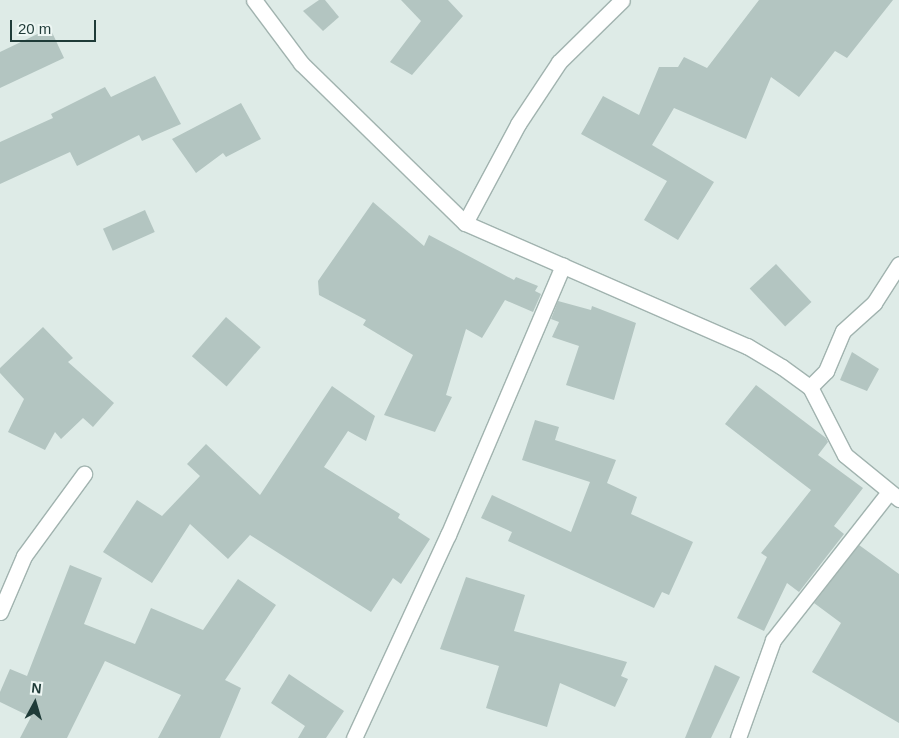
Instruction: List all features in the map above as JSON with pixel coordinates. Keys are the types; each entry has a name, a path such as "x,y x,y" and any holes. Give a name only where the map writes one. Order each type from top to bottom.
{"street":[{"path":"254,0 301,63 465,222 747,346 810,387 845,455 894,496 773,640 738,738"},
{"path":"465,222 518,124 559,62 622,0"},
{"path":"810,387 826,371 843,331 874,303 899,264"},
{"path":"354,738 448,535 563,266"},
{"path":"0,612 24,556 84,474"}],"building":[{"path":"319,0 325,0 339,17 323,31 303,11"},
{"path":"401,0 448,0 463,16 412,75 390,62 421,21"},
{"path":"759,0 893,0 847,58 835,51 799,97 771,77 746,139 674,108 652,145 714,182 678,240 644,220 667,181 581,134 603,96 639,115 659,67 678,67 684,57 707,68"},
{"path":"50,28 64,58 0,88 0,52"},
{"path":"155,76 181,124 142,141 139,135 77,166 70,152 0,184 0,142 53,118 51,114 105,87 111,97"},
{"path":"241,103 261,139 226,157 223,153 196,173 172,139"},
{"path":"373,202 424,246 429,235 514,280 516,277 538,286 535,291 541,294 533,312 505,300 482,338 466,329 446,395 452,397 435,432 384,415 413,355 363,325 366,320 319,295 318,281"},
{"path":"145,210 155,232 113,251 103,229"},
{"path":"776,264 811,302 785,327 750,289"},
{"path":"558,301 591,310 592,306 636,323 614,400 566,385 579,346 552,337 559,322 551,319"},
{"path":"226,317 261,347 227,386 192,356"},
{"path":"43,327 73,358 68,362 114,403 93,427 83,418 61,439 55,432 45,450 8,432 24,399 0,373 0,368"},
{"path":"852,352 879,369 867,391 840,380"},
{"path":"756,385 826,438 828,442 818,455 863,488 834,526 844,534 799,592 787,583 764,631 737,618 767,557 761,553 811,490 725,424"},
{"path":"332,386 375,416 366,441 348,431 324,467 400,514 398,518 430,539 401,584 393,578 371,612 250,535 228,559 190,524 152,583 103,552 137,500 162,516 200,476 187,464 206,444 260,495"},
{"path":"535,420 559,427 555,440 616,460 607,483 637,497 631,514 693,542 669,595 662,592 654,608 508,541 512,532 481,518 492,495 571,532 590,482 522,460"},
{"path":"859,545 899,574 899,723 812,672 841,623 814,603"},
{"path":"70,565 102,578 84,624 135,644 151,608 203,630 238,579 276,605 225,680 241,688 220,738 158,738 181,695 105,661 67,738 20,738 31,717 0,702 0,692 10,669 27,676"},
{"path":"466,577 525,595 514,631 627,662 621,676 628,679 615,707 560,683 547,727 486,708 499,666 440,649"},
{"path":"715,665 740,677 711,738 685,738"},
{"path":"289,674 344,711 326,738 298,738 305,726 271,703"}]}
